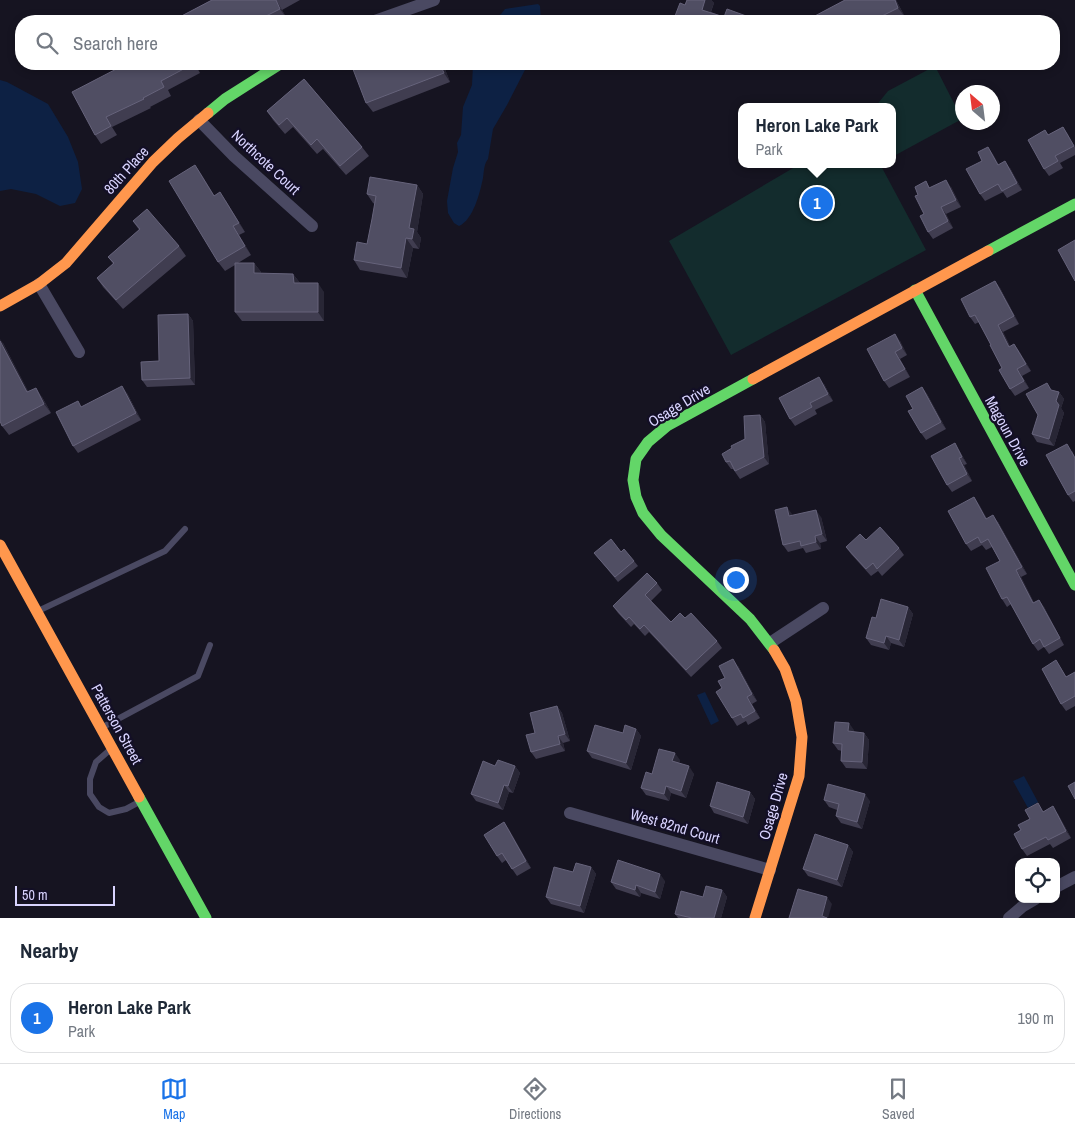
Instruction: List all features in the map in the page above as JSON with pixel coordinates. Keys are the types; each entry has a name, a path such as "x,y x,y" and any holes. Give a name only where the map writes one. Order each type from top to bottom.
{"street":[{"path":"392,15 434,0"},
{"name":"80th Place","path":"1,305 38,284 66,262 153,162 225,99 271,70"},
{"name":"Northcote Court","path":"199,120 234,156 312,226"},
{"name":"Osage Drive","path":"755,918 799,776 802,737 796,701 785,669 770,643 750,619 661,535 643,513 636,497 633,480 636,459 648,442 668,426 1075,204"},
{"path":"38,284 79,352"},
{"name":"Magoun Drive","path":"915,290 1075,585"},
{"name":"Patterson Street","path":"0,544 206,918"},
{"path":"770,643 823,608"},
{"name":"West 82nd Court","path":"570,813 770,870"},
{"path":"1060,885 1075,877"},
{"path":"1010,918 1028,903"}],"lane":[{"path":"37,612 165,551 186,529"},
{"path":"102,728 198,676 210,645"},
{"path":"113,747 96,762 90,779 90,794 99,807 109,813 126,809 142,800"}],"green space":[{"path":"927,70 937,70 955,105 955,123 896,155 896,103 878,103 888,91"},
{"path":"793,168 882,168 926,250 731,355 669,241"}],"water":[{"path":"538,4 541,15 499,15 505,9"},
{"path":"473,70 525,70 493,129 478,198 468,218 459,226 454,223 448,213 447,201 458,152 457,143 461,135 463,107 472,85"},
{"path":"0,80 48,104 68,137 78,162 82,189 75,203 60,206 36,194 11,189 0,191"},
{"path":"705,692 719,721 711,725 697,695"},
{"path":"1024,776 1038,802 1028,808 1013,781"}],"building":[{"path":"212,0 276,0 280,9 268,15 183,15"},
{"path":"687,0 705,0 702,10 718,15 675,15 680,3 685,5"},
{"path":"845,0 895,0 898,8 884,15 817,15"},
{"path":"727,9 744,15 725,15"},
{"path":"114,70 182,70 161,81 164,87 106,117 111,126 95,135 72,92"},
{"path":"353,70 443,70 444,73 366,103"},
{"path":"304,79 362,147 340,166 317,139 311,145 287,118 279,125 267,111"},
{"path":"1063,127 1074,146 1055,156 1058,161 1044,169 1028,140 1045,130 1048,135"},
{"path":"988,147 998,165 1005,161 1017,183 1002,191 998,184 980,194 966,169 982,161 978,152"},
{"path":"195,165 214,196 220,192 239,223 233,226 245,246 218,262 169,181"},
{"path":"370,177 417,185 409,228 414,229 412,239 406,238 401,268 354,260 357,242 367,244 372,219 376,196 367,194"},
{"path":"946,180 956,200 941,207 948,221 928,232 920,216 924,214 915,196 918,195 915,187 926,181 929,188"},
{"path":"147,209 179,246 116,300 97,278 114,263 108,257 140,229 133,221"},
{"path":"1075,240 1075,281 1058,250"},
{"path":"235,263 254,263 254,273 293,274 294,283 318,283 318,312 235,312"},
{"path":"995,281 1014,316 998,325 1009,347 1014,344 1026,364 1017,369 1024,381 1010,389 999,370 1002,368 975,315 970,317 961,299"},
{"path":"188,314 190,378 142,380 141,362 159,361 158,315"},
{"path":"895,334 902,348 895,352 905,369 884,381 867,349"},
{"path":"0,341 27,392 36,388 44,404 2,426 0,421"},
{"path":"819,377 828,394 810,403 812,407 790,419 779,398"},
{"path":"1047,383 1051,390 1059,392 1056,401 1059,405 1049,439 1032,434 1038,415 1026,394"},
{"path":"122,386 136,413 73,446 56,412 78,401 81,407"},
{"path":"922,387 941,422 921,433 908,411 913,409 906,396"},
{"path":"760,415 764,457 735,471 730,461 726,462 722,454 732,448 731,446 745,439 744,416"},
{"path":"955,443 962,457 959,458 967,474 947,485 931,456"},
{"path":"1067,444 1075,458 1075,491 1068,495 1046,455"},
{"path":"974,497 986,519 993,515 1022,567 1016,570 1033,603 1039,600 1060,638 1044,647 1040,639 1033,644 1007,597 1002,599 986,568 1000,561 988,539 981,543 978,537 966,544 948,511"},
{"path":"787,507 789,516 816,510 822,534 815,536 816,542 801,546 800,541 783,545 775,510"},
{"path":"880,527 899,548 877,569 873,563 866,569 846,547 860,534 866,540"},
{"path":"611,539 621,552 624,549 634,561 615,577 594,553"},
{"path":"647,573 657,583 645,595 671,622 680,613 685,618 691,613 717,641 686,670 644,625 640,629 629,617 626,620 613,606"},
{"path":"881,599 908,607 899,640 886,636 884,643 866,638 872,617 876,618"},
{"path":"733,659 752,694 747,697 755,711 743,718 741,714 732,718 716,692 722,688 718,681 725,678 719,666"},
{"path":"1056,660 1066,677 1075,672 1075,696 1061,704 1042,669"},
{"path":"557,706 565,734 558,736 560,744 531,752 526,735 535,733 530,713"},
{"path":"835,722 849,723 848,731 864,733 862,762 841,761 842,744 833,743"},
{"path":"595,725 623,733 625,725 636,729 626,763 587,751"},
{"path":"659,749 675,753 672,761 689,766 681,791 666,786 664,794 641,788 646,772 652,774"},
{"path":"498,760 515,766 508,786 504,785 498,803 471,794 483,761 495,766"},
{"path":"717,782 750,792 743,817 710,806"},
{"path":"1075,782 1075,799 1068,786"},
{"path":"828,784 865,794 857,822 836,816 839,804 824,800"},
{"path":"1038,803 1043,812 1053,806 1066,831 1048,840 1046,837 1022,849 1014,834 1021,830 1018,825 1030,819 1025,810"},
{"path":"504,822 526,861 512,869 502,853 497,856 484,835"},
{"path":"815,834 848,845 837,880 803,869"},
{"path":"618,860 660,874 655,892 636,885 635,890 611,882"},
{"path":"576,863 591,867 580,906 546,897 554,867 573,872"},
{"path":"706,886 722,890 714,918 692,918 675,914 681,891 703,897"},
{"path":"798,889 827,897 822,916 827,918 789,918"}],"traffic: fast":[{"path":"208,113 225,99 271,70"},
{"path":"988,251 1075,204"},
{"path":"915,290 1075,585"},
{"path":"753,379 667,426 648,442 636,459 633,480 636,497 643,513 661,535 750,619 774,650"},
{"path":"139,797 206,918"}],"traffic: slow":[{"path":"0,306 39,284 66,263 153,162 208,113"},
{"path":"753,379 988,251"},
{"path":"0,545 139,797"},
{"path":"755,918 799,776 802,737 796,701 785,669 774,650"}],"place":[{"name":"Heron Lake Park","path":"817,203"}]}
